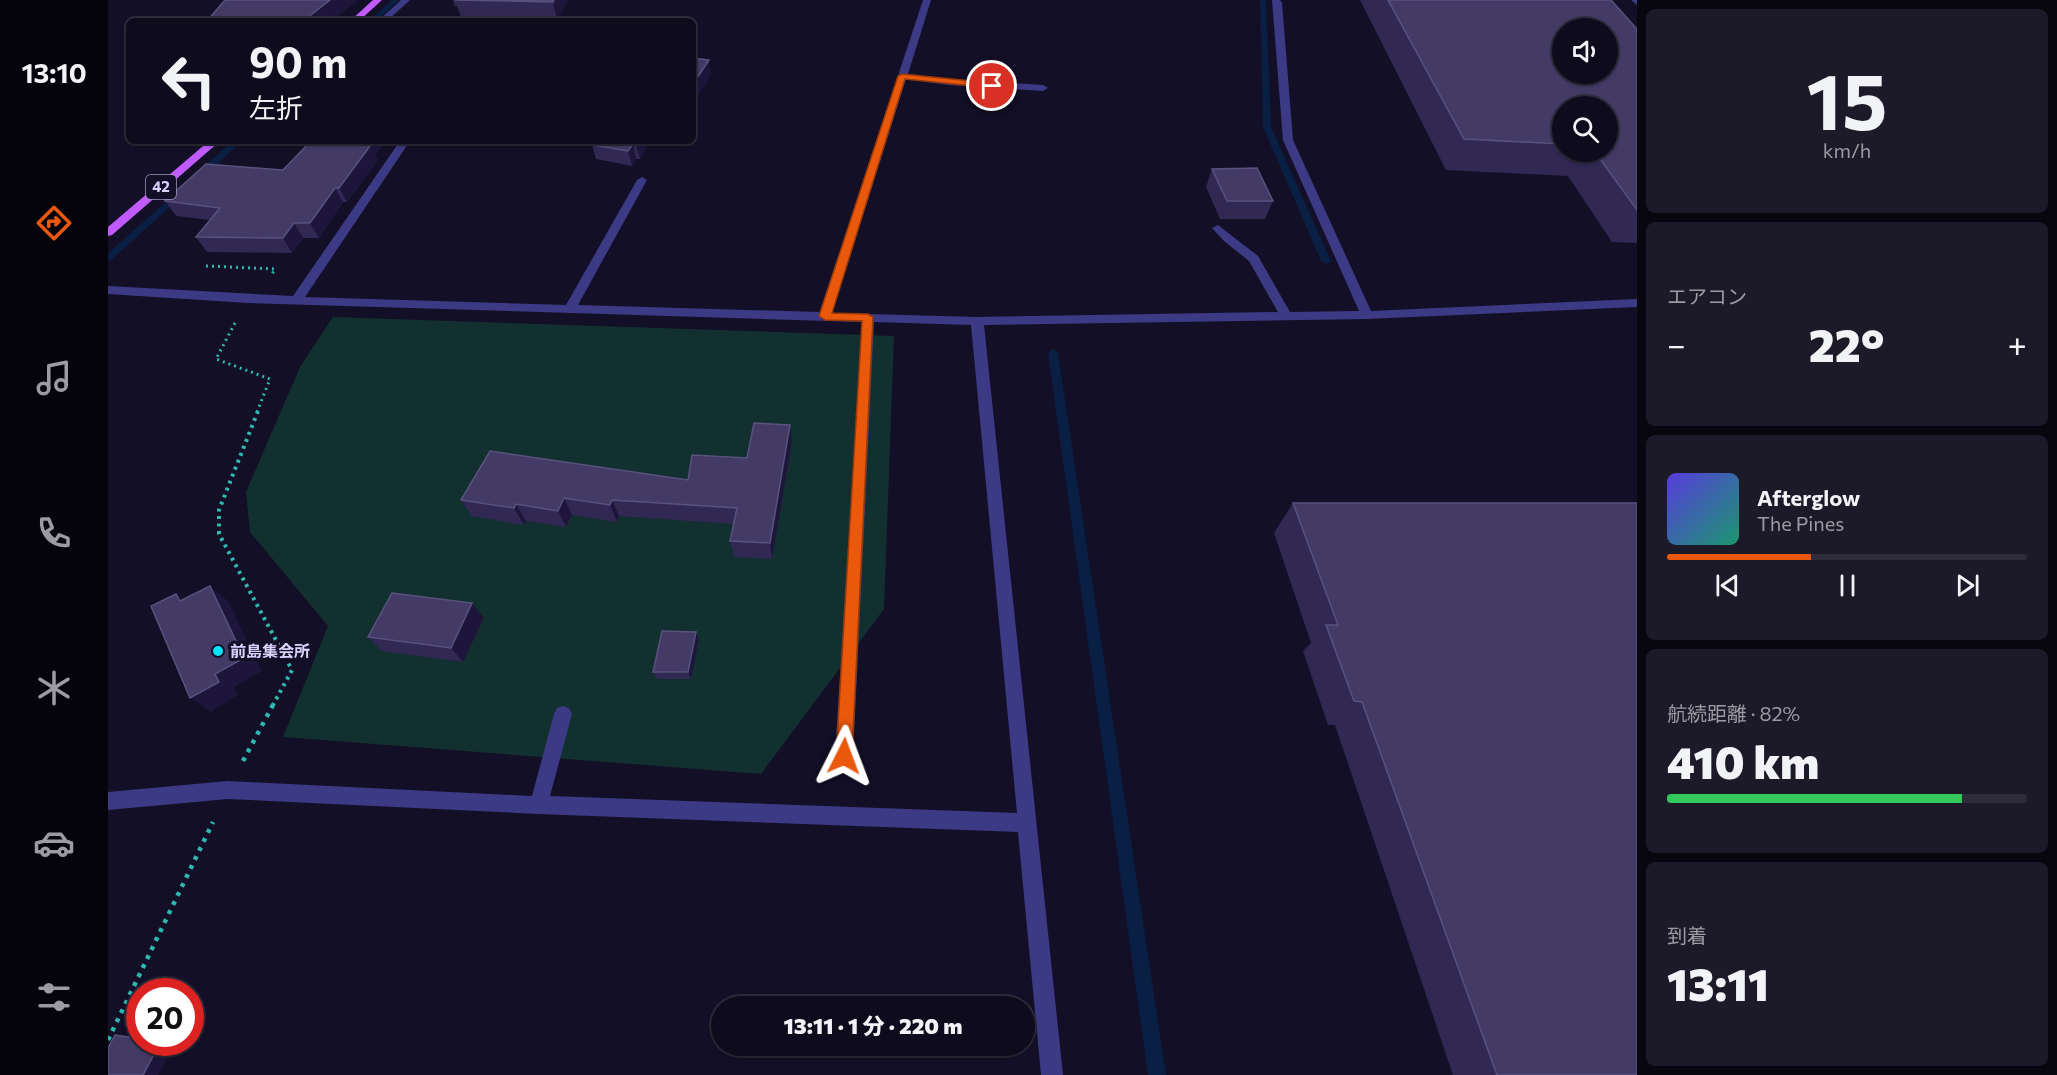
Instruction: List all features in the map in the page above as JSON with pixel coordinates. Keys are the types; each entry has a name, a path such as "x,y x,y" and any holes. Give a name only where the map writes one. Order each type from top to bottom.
{"main road":[{"path":"357,18 378,0"},
{"name":"42","path":"108,233 212,144"}],"street":[{"path":"385,18 406,0"},
{"path":"825,316 927,0"},
{"path":"1276,0 1288,140 1367,315"},
{"path":"902,76 949,82 1043,88"},
{"path":"297,300 403,144"},
{"path":"570,308 642,180"},
{"path":"1218,228 1228,239 1254,259 1286,316"},
{"path":"108,290 248,299 977,321 1367,315 1637,303"},
{"path":"844,756 868,317"},
{"path":"977,321 1052,1075"},
{"path":"539,806 563,714"},
{"path":"108,801 228,790 539,806 1027,823"}],"path":[{"path":"108,1040 228,790 292,670 219,534 219,510 270,379 216,359 248,299"}],"green space":[{"path":"333,317 894,336 884,609 761,774 283,737 328,626 250,532 246,492 300,367"}],"building":[{"path":"225,0 330,0 307,18 210,18"},
{"path":"455,0 554,0 553,2"},
{"path":"1388,0 1611,0 1637,29 1637,210 1602,162 1618,162 1618,96 1552,96 1552,143 1464,139"},
{"path":"696,58 709,60 696,80"},
{"path":"308,144 364,144 370,146 310,223 294,223 283,238 196,237 220,208 165,201 206,164 283,170"},
{"path":"592,144 633,144 628,151"},
{"path":"1257,168 1273,201 1227,201 1212,169"},
{"path":"754,423 790,425 770,543 730,541 737,508 612,500 610,505 564,498 558,511 516,504 514,508 461,500 490,451 688,480 692,455 747,458"},
{"path":"1293,503 1637,503 1637,1075 1497,1075 1362,702 1354,701 1326,625 1338,625"},
{"path":"210,586 244,658 215,674 219,682 190,698 151,606 176,594 180,601"},
{"path":"392,593 472,603 451,648 368,637"},
{"path":"662,631 696,632 688,672 653,672"},
{"path":"115,1035 126,1037 126,1056 153,1056 143,1075 108,1075 108,1048"}],"waterway":[{"path":"375,18 396,0"},
{"path":"1263,0 1267,127 1326,261"},
{"path":"201,174 235,144"},
{"path":"108,258 179,194"},
{"path":"1053,353 1157,1075"}],"place":[{"name":"前島集会所","path":"218,651"}],"route":[{"path":"844,756 868,317 825,316 902,76 992,86"}]}
